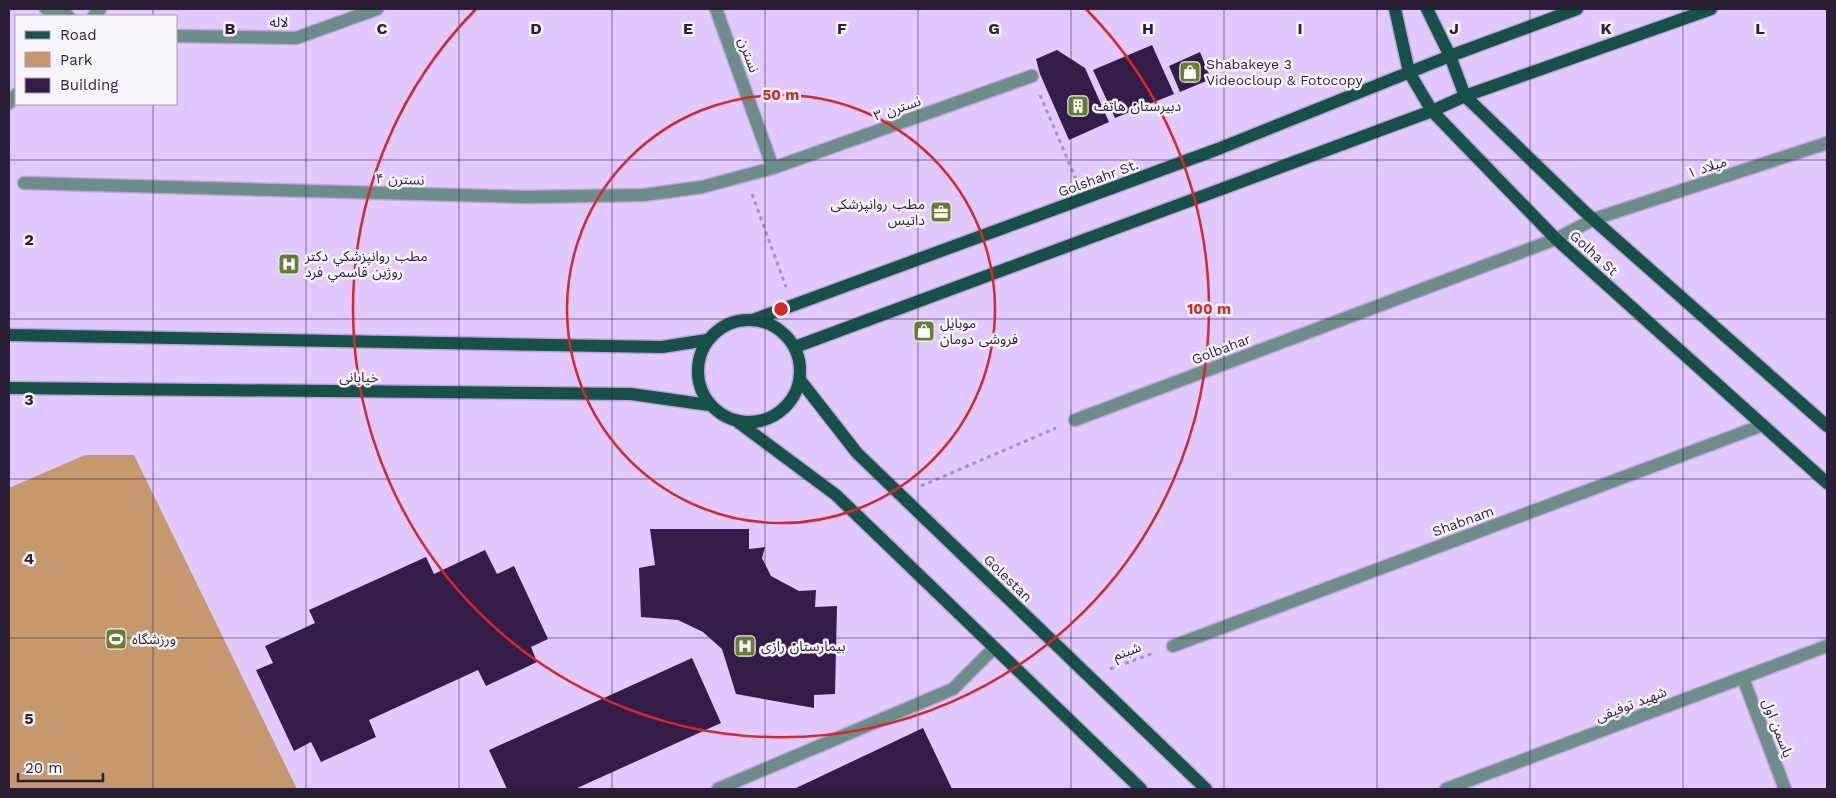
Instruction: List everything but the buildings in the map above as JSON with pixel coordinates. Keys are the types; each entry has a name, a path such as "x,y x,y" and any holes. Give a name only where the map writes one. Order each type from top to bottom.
{"main road":[{"name":"Golha St","path":"1395,9 1409,72 1432,111 1556,239 1827,483"},
{"name":"Golha St","path":"1427,9 1450,56 1465,96 1594,219 1825,421"},
{"name":"Golshahr St.","path":"753,320 1218,149 1450,56 1577,9"},
{"path":"795,347 1432,111 1465,96 1710,9"},
{"path":"738,422 755,423 771,418 785,409 795,396 800,380 800,363 795,347 784,333 770,324 753,320 736,321 720,328 707,340 699,356 697,373 700,390 709,405 738,422 836,495 1141,789"},
{"path":"9,335 662,347 707,340"},
{"name":"Golestan","path":"800,380 857,453 1206,789"},
{"name":"خیابانی","path":"9,388 631,394 709,405"}],"street":[{"path":"46,9 65,15"},
{"name":"لاله","path":"178,36 296,38 376,9"},
{"name":"نسترن","path":"716,9 773,168"},
{"name":"نسترن ٣","path":"773,168 1032,76"},
{"name":"میلاد ۱","path":"1556,239 1594,219 1827,142"},
{"name":"نسترن ۴","path":"24,183 593,197 644,195 702,186 773,168"},
{"name":"Golbahar","path":"1075,420 1556,239"},
{"name":"Shabnam","path":"1173,646 1763,425"},
{"name":"شهید توفیقی","path":"1446,789 1827,646"},
{"path":"718,789 953,689 994,648"},
{"name":"یاسمن اول","path":"1743,678 1785,789"}],"path":[{"path":"1032,76 1085,199"},
{"path":"745,175 793,306"},
{"path":"900,495 1075,420"},
{"name":"شبنم","path":"1089,677 1173,646"}],"green space":[{"name":"ورزشگاه","path":"85,455 134,455 297,789 9,789 9,488"}],"place":[{"name":"Shabakeye 3 Videocloup & Fotocopy","path":"1190,72"},
{"name":"دبیرستان هاتف","path":"1078,106"},
{"name":"مطب روانپزشکی داتیس","path":"941,212"},
{"name":"مطب روانپزشكي دكتر روژين قاسمي فرد","path":"289,264"},
{"name":"موبایل فروشی دومان","path":"924,331"},
{"name":"ورزشگاه","path":"116,639"},
{"name":"بیمارستان رازی","path":"745,646"}]}
